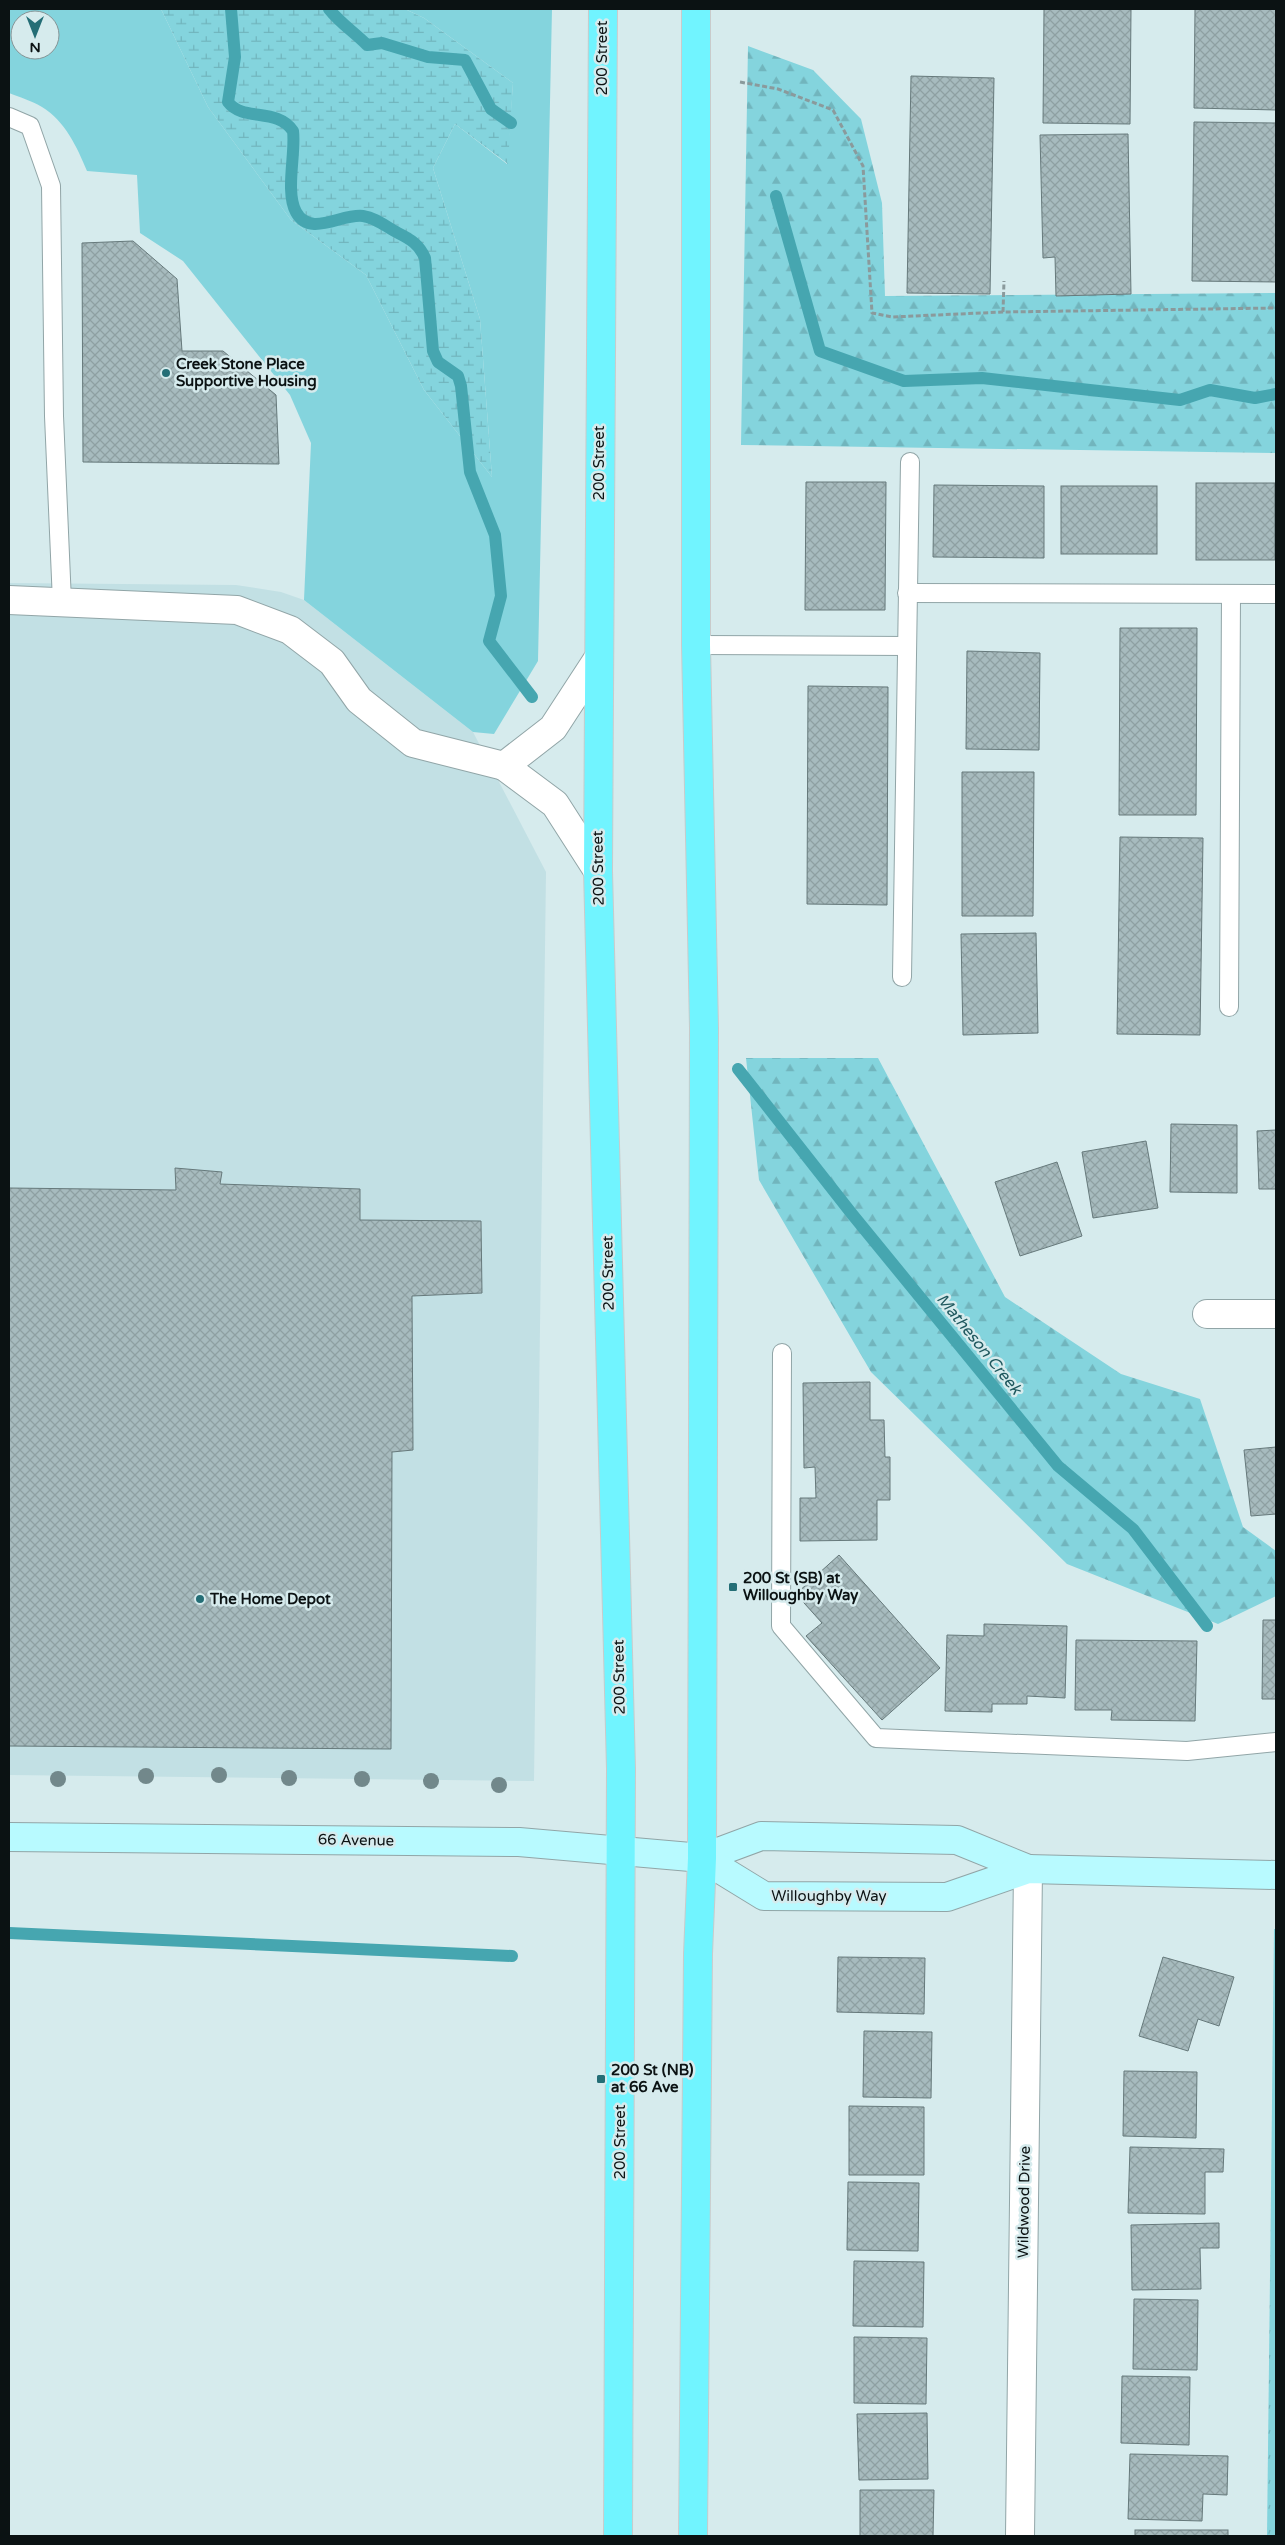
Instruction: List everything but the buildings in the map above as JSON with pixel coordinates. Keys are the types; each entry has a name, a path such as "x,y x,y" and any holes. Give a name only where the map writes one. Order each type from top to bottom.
{"main road":[{"name":"200 Street","path":"603,9 598,871 621,1768 618,2536"},
{"path":"693,2536 698,1954 702,1858 704,1028 696,645 696,9"}],"street":[{"path":"9,600 237,610 290,630 332,662 359,700 413,743 504,766 555,804 598,871"},
{"path":"504,766 553,728 598,659"},
{"path":"1207,1314 1276,1314"},
{"name":"Willoughby Way","path":"702,1858 761,1836 957,1840 1028,1869"},
{"name":"66 Avenue","path":"9,1837 519,1842 702,1858"},
{"name":"Willoughby Way","path":"702,1858 764,1896 947,1897 1028,1869 1276,1875"},
{"name":"Wildwood Drive","path":"1020,2536 1028,1869"}],"lane":[{"path":"9,117 30,126 51,186 54,416 62,602"},
{"path":"902,977 910,462"},
{"path":"907,593 1276,594"},
{"path":"1229,1007 1231,594"},
{"path":"696,645 907,646"},
{"path":"782,1353 781,1626 876,1738 1187,1751 1276,1742"}],"path":[{"path":"740,82 778,89 833,110 863,166 872,313 892,316 1002,312 1276,308"},
{"path":"1002,312 1004,281"}],"shaded area":[{"path":"9,583 236,585 281,592 304,600 473,732 546,872 534,1781 9,1775"}],"green space":[{"path":"9,9 161,9 208,107 291,220 366,275 424,390 492,477 480,319 433,168 455,124 507,164 513,83 424,18 405,9 552,9 538,661 494,734 473,732 304,600 311,443 290,395 183,261 140,233 137,175 87,171 64,127 50,113 30,101 9,93"},
{"path":"161,9 405,9 424,18 513,83 508,164 455,124 433,168 480,319 492,477 424,390 366,275 291,220 208,107"},
{"path":"748,46 813,70 861,119 882,203 885,296 1276,293 1276,453 741,445"},
{"path":"746,1058 878,1058 1005,1297 1121,1374 1200,1399 1243,1527 1276,1551 1276,1596 1218,1624 1067,1564 871,1372 759,1180"},
{"path":"1274,1929 1276,1929 1276,2536 1267,2536"}],"waterway":[{"name":"Matheson Creek","path":"231,9 235,57 228,102 242,112 278,119 293,131 291,194 296,212 302,220 318,224 355,216 373,219 410,240 420,249 425,258 433,351 438,362 458,376 461,386 470,472 495,535 501,596 489,641 532,697"},
{"path":"329,9 367,45 382,43 428,57 465,60 491,109 511,123"},
{"path":"776,196 820,351 904,381 982,378 1180,400 1210,390 1255,398 1276,394"},
{"name":"Matheson Creek","path":"738,1069 852,1214 1058,1466 1133,1529 1207,1626"},
{"path":"9,1933 512,1956"}],"place":[{"name":"Creek Stone Place Supportive Housing","path":"166,373"},
{"name":"200 St (SB) at Willoughby Way","path":"733,1587"},
{"name":"The Home Depot","path":"200,1599"},
{"name":"200 St (NB) at 66 Ave","path":"601,2079"}]}
